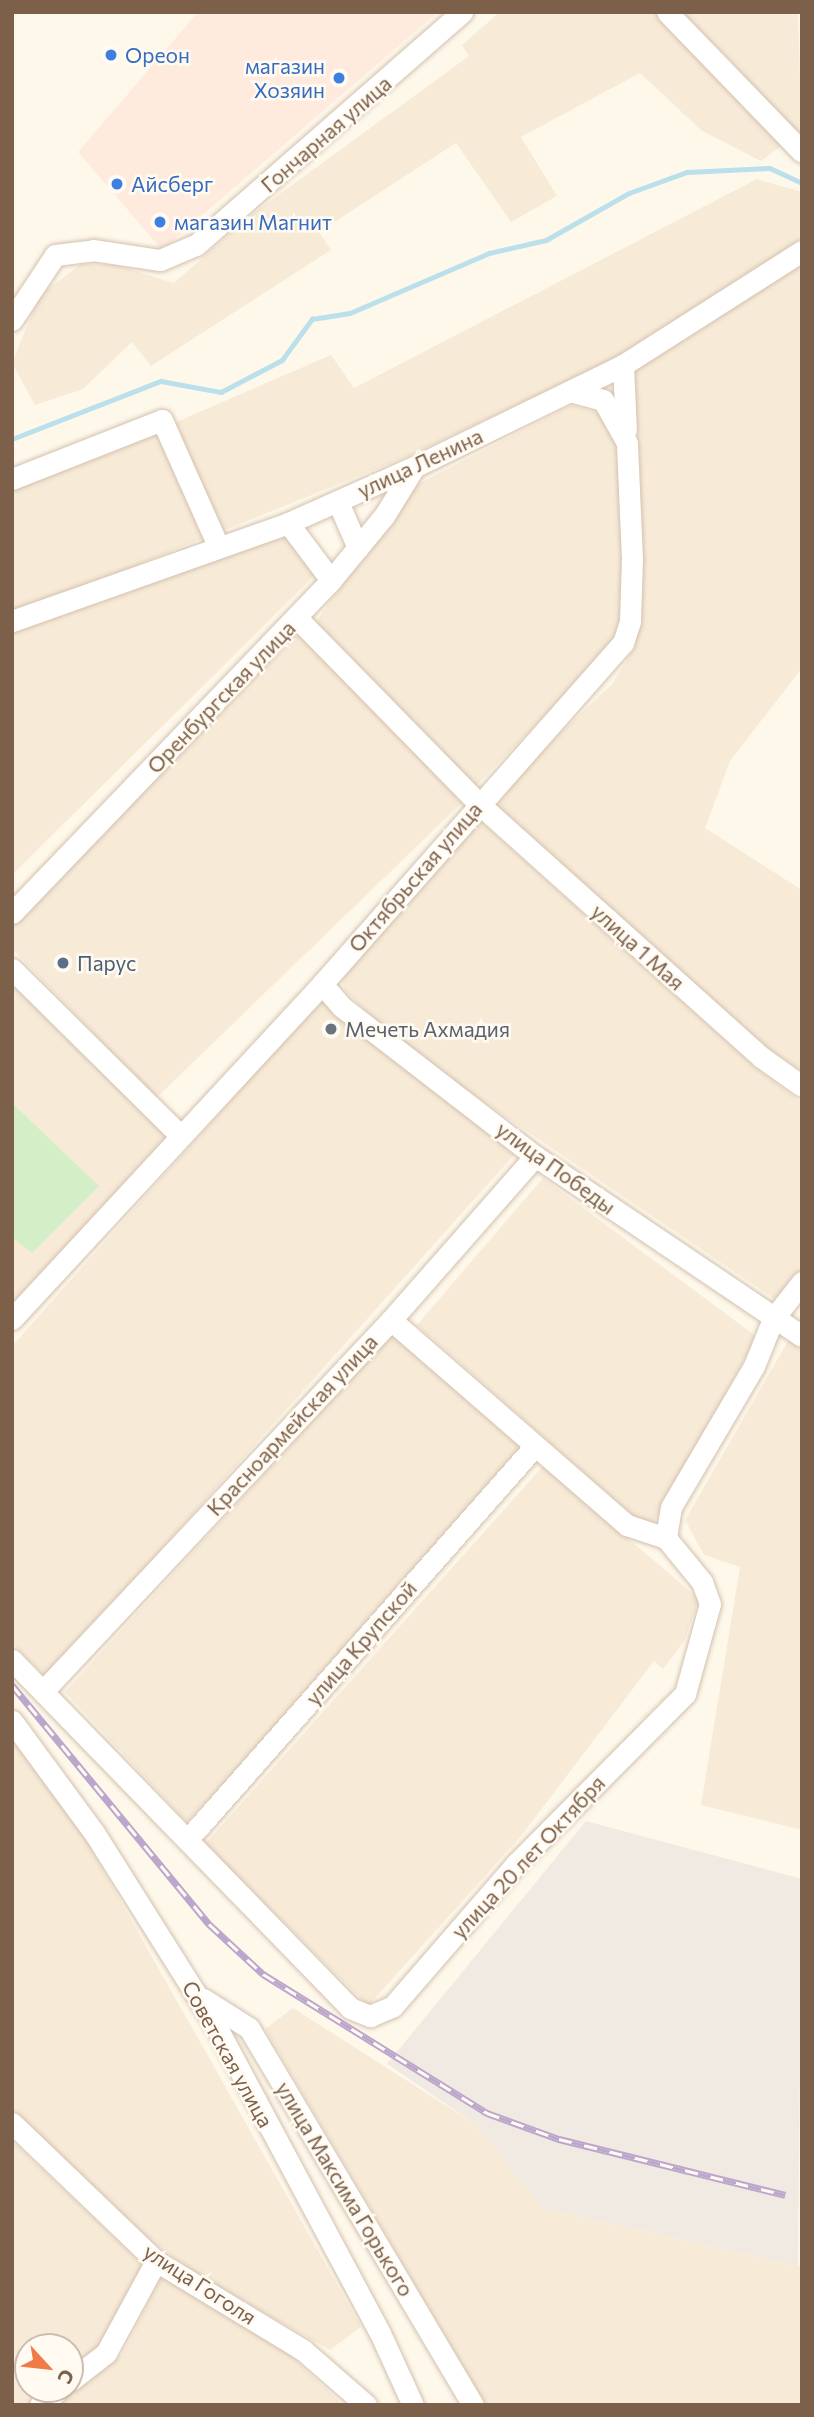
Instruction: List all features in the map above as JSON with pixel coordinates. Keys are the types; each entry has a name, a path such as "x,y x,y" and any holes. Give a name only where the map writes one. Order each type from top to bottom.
{"street":[{"name":"Гончарная улица","path":"12,320 55,256 93,250 160,260 196,245 462,12"},
{"path":"667,12 802,152"},
{"name":"улица Ленина","path":"12,621 288,523 414,467 623,365 802,251"},
{"path":"623,365 627,443"},
{"name":"Октябрьская улица","path":"12,1319 322,984 478,803 623,643 629,621 632,559 627,443 603,400 570,391"},
{"path":"12,479 162,420 218,546"},
{"name":"Оренбургская улица","path":"12,913 297,618 358,548 414,467"},
{"path":"338,502 358,548"},
{"path":"288,523 331,580"},
{"name":"улица 1 Мая","path":"297,618 478,803 761,1057 802,1086"},
{"path":"12,969 180,1135"},
{"name":"улица Победы","path":"322,984 342,1007 535,1156 773,1319 802,1336"},
{"name":"Красноармейская улица","path":"44,1690 391,1320 535,1156"},
{"path":"391,1320 534,1447 627,1525 666,1538 671,1507 754,1366 773,1319 802,1282"},
{"name":"улица Крупской","path":"188,1839 534,1447"},
{"name":"улица 20 лет Октября","path":"188,1839 350,2008 370,2016 393,2006 516,1864 685,1694 710,1604 702,1582 666,1538"},
{"path":"12,1660 188,1839"},
{"name":"Советская улица","path":"12,1721 95,1834 196,1993 380,2333 413,2405"},
{"name":"улица Максима Горького","path":"196,1993 249,2028 473,2405"},
{"name":"улица Гоголя","path":"12,2123 156,2261 303,2350 366,2405"},
{"path":"84,2370 106,2353 156,2261"}],"shaded area":[{"path":"198,12 438,12 162,250 78,152"},
{"path":"500,12 658,12 785,143 761,161 702,131 640,73 521,137 557,196 511,222 456,143 319,232 331,250 151,366 132,342 83,389 35,405 12,363 40,295 81,264 116,265 174,283 251,215 469,56 462,45"},
{"path":"681,12 798,12 802,142 731,61"},
{"path":"757,179 802,192 802,238 635,349 413,454 215,534 167,426 331,355 354,388"},
{"path":"802,259 802,668 730,761 705,828 802,890 802,1071 763,1045 498,809 502,788 612,684 635,647 643,576 634,369"},
{"path":"572,405 604,415 624,465 625,618 616,642 472,790 312,627 414,486"},
{"path":"160,424 208,536 12,616 12,486"},
{"path":"287,531 320,570 12,875 12,628"},
{"path":"303,631 466,799 156,1098 12,949 12,912"},
{"path":"477,818 760,1071 802,1103 802,1273 779,1302 406,1049 345,991 341,976"},
{"path":"12,982 171,1132 12,1306"},
{"path":"322,998 514,1155 47,1677 12,1644 12,1346"},
{"path":"543,1178 757,1337 649,1530 417,1325"},
{"path":"393,1333 526,1449 293,1712 187,1822 65,1692"},
{"path":"788,1341 802,1349 802,1830 701,1805 740,1567 704,1555 685,1520"},
{"path":"543,1466 699,1599 685,1640 663,1669 654,1661 521,1836 368,2006 205,1844"},
{"path":"12,1735 68,1808 361,2327 330,2350 209,2282 150,2240 12,2109"},
{"path":"586,1821 802,1879 798,2266 543,2208 475,2124 387,2064"},
{"path":"293,2008 475,2124 544,2208 802,2267 802,2405 486,2405 265,2029"},
{"path":"12,2141 144,2266 101,2353 84,2366 84,2333 14,2333 14,2403 36,2403 12,2405"},
{"path":"163,2273 275,2341 343,2405 58,2405 84,2403 84,2385 122,2355"}],"green space":[{"path":"12,1103 99,1186 32,1253 12,1237"}],"waterway":[{"path":"12,439 161,381 221,392 282,360 312,319 350,313 489,253 546,240 629,193 687,172 770,168 802,183"}],"railway":[{"path":"12,1685 209,1924 263,1974 487,2113 559,2139 785,2195"}],"place":[{"name":"Ореон","path":"111,55"},
{"name":"магазин Хозяин","path":"339,78"},
{"name":"Айсберг","path":"117,184"},
{"name":"магазин Магнит","path":"160,222"},
{"name":"Парус","path":"63,963"},
{"name":"Мечеть Ахмадия","path":"331,1029"}]}
